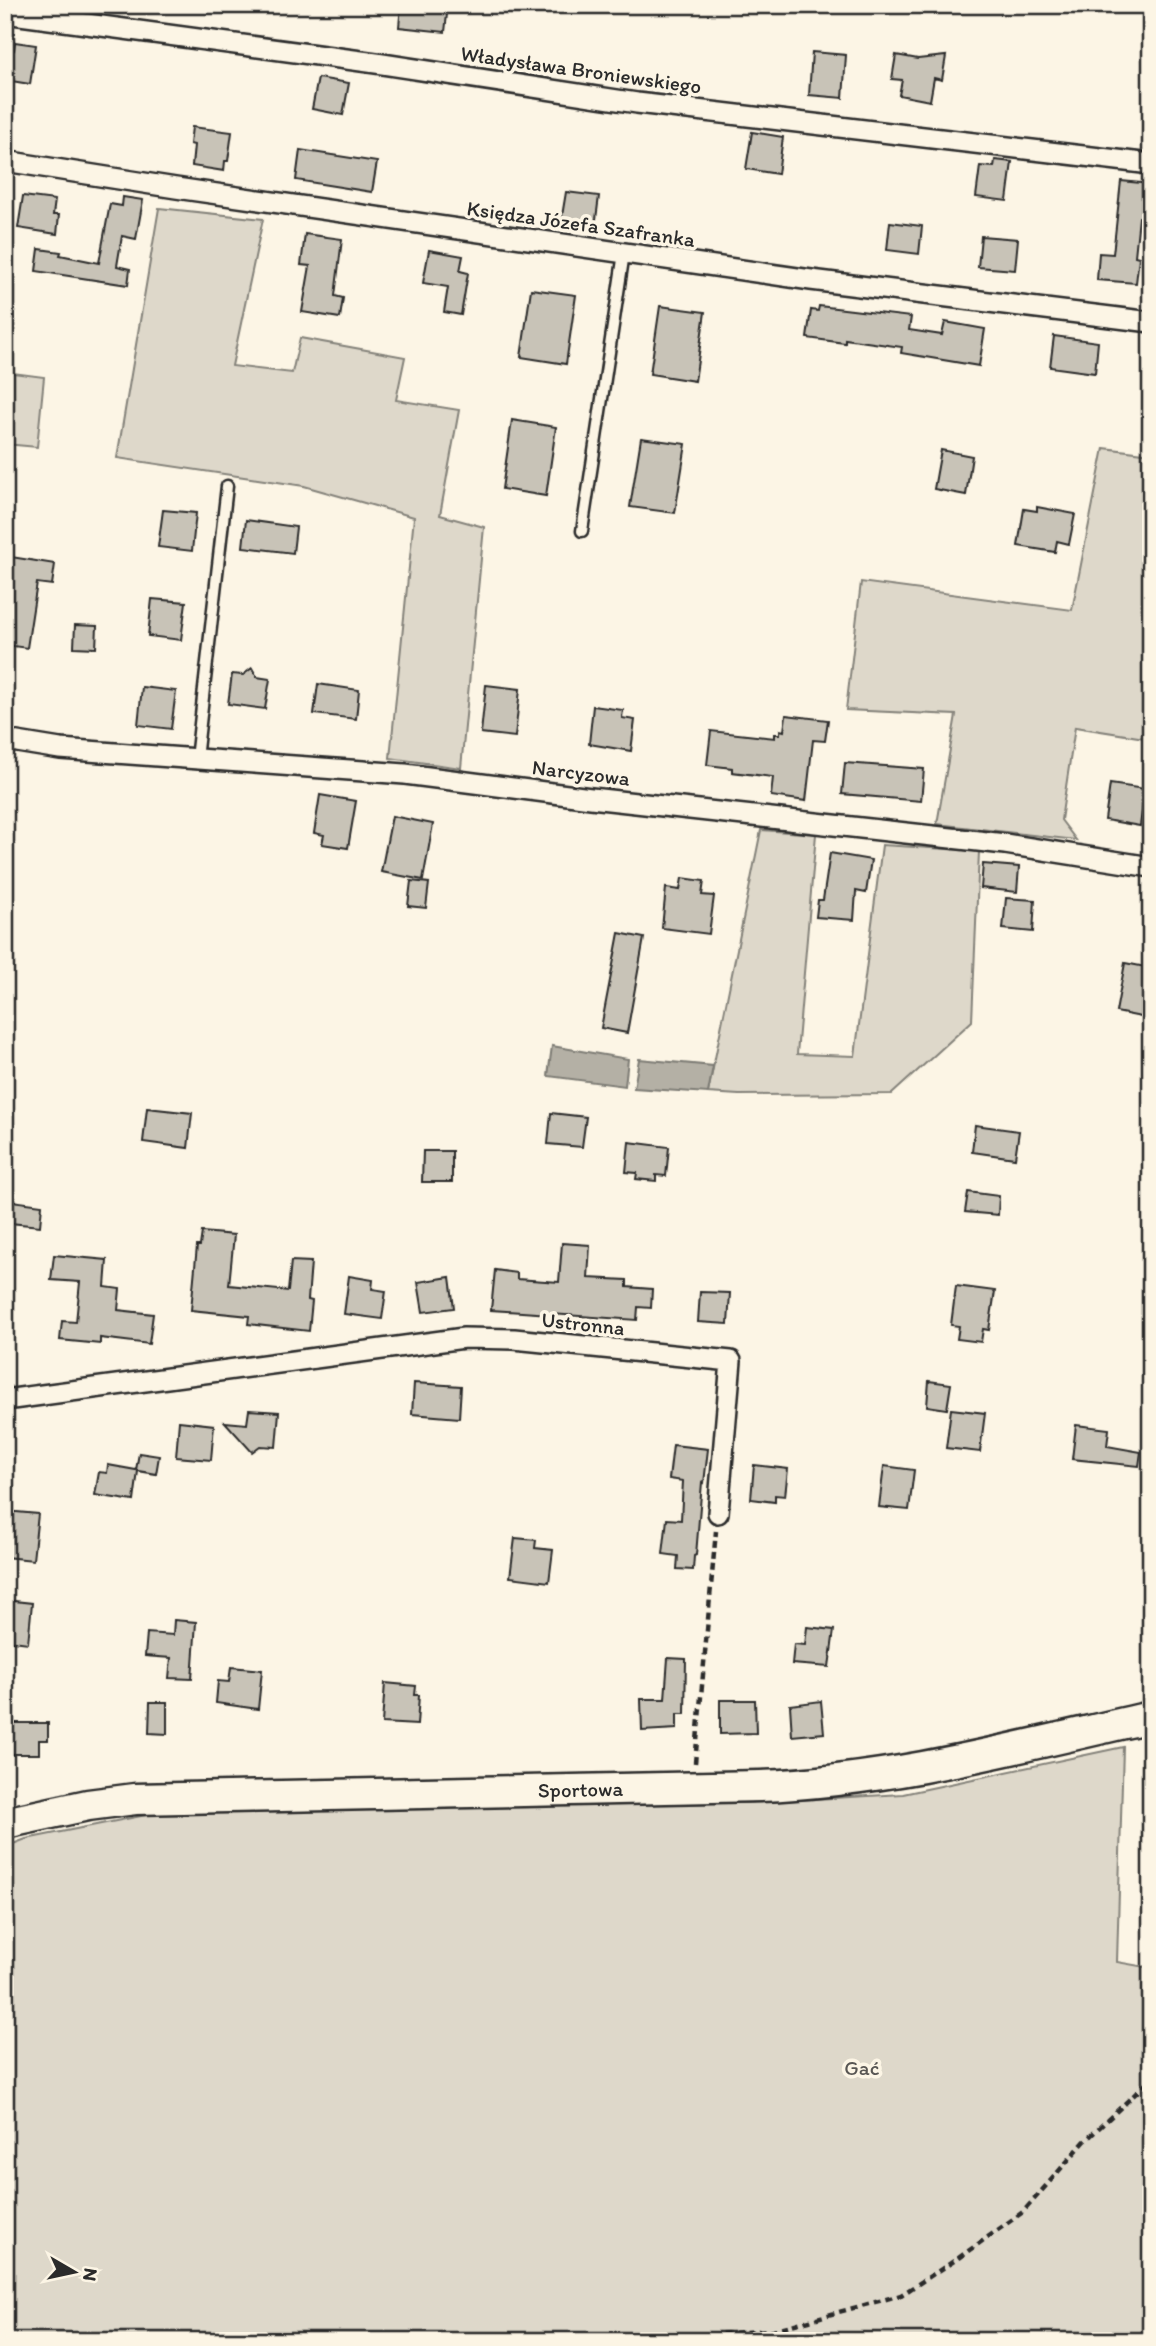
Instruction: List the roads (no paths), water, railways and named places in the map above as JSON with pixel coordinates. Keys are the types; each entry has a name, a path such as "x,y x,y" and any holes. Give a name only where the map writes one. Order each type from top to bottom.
{"main road":[{"name":"Sportowa","path":"5,1823 88,1805 135,1799 776,1785 875,1776 933,1766 1151,1717"}],"street":[{"name":"Władysława Broniewskiego","path":"5,13 376,63 637,103 1151,164"},
{"name":"Księdza Józefa Szafranka","path":"5,161 811,280 1151,322"},
{"name":"Narcyzowa","path":"5,740 61,749 405,774 591,798 1005,844 1151,867"},
{"name":"Ustronna","path":"5,1400 464,1338 514,1339 731,1361 718,1513"}],"lane":[{"path":"582,531 624,253"},
{"path":"196,759 227,486"}],"park label":[{"name":"Gać","path":"862,2068"}]}
